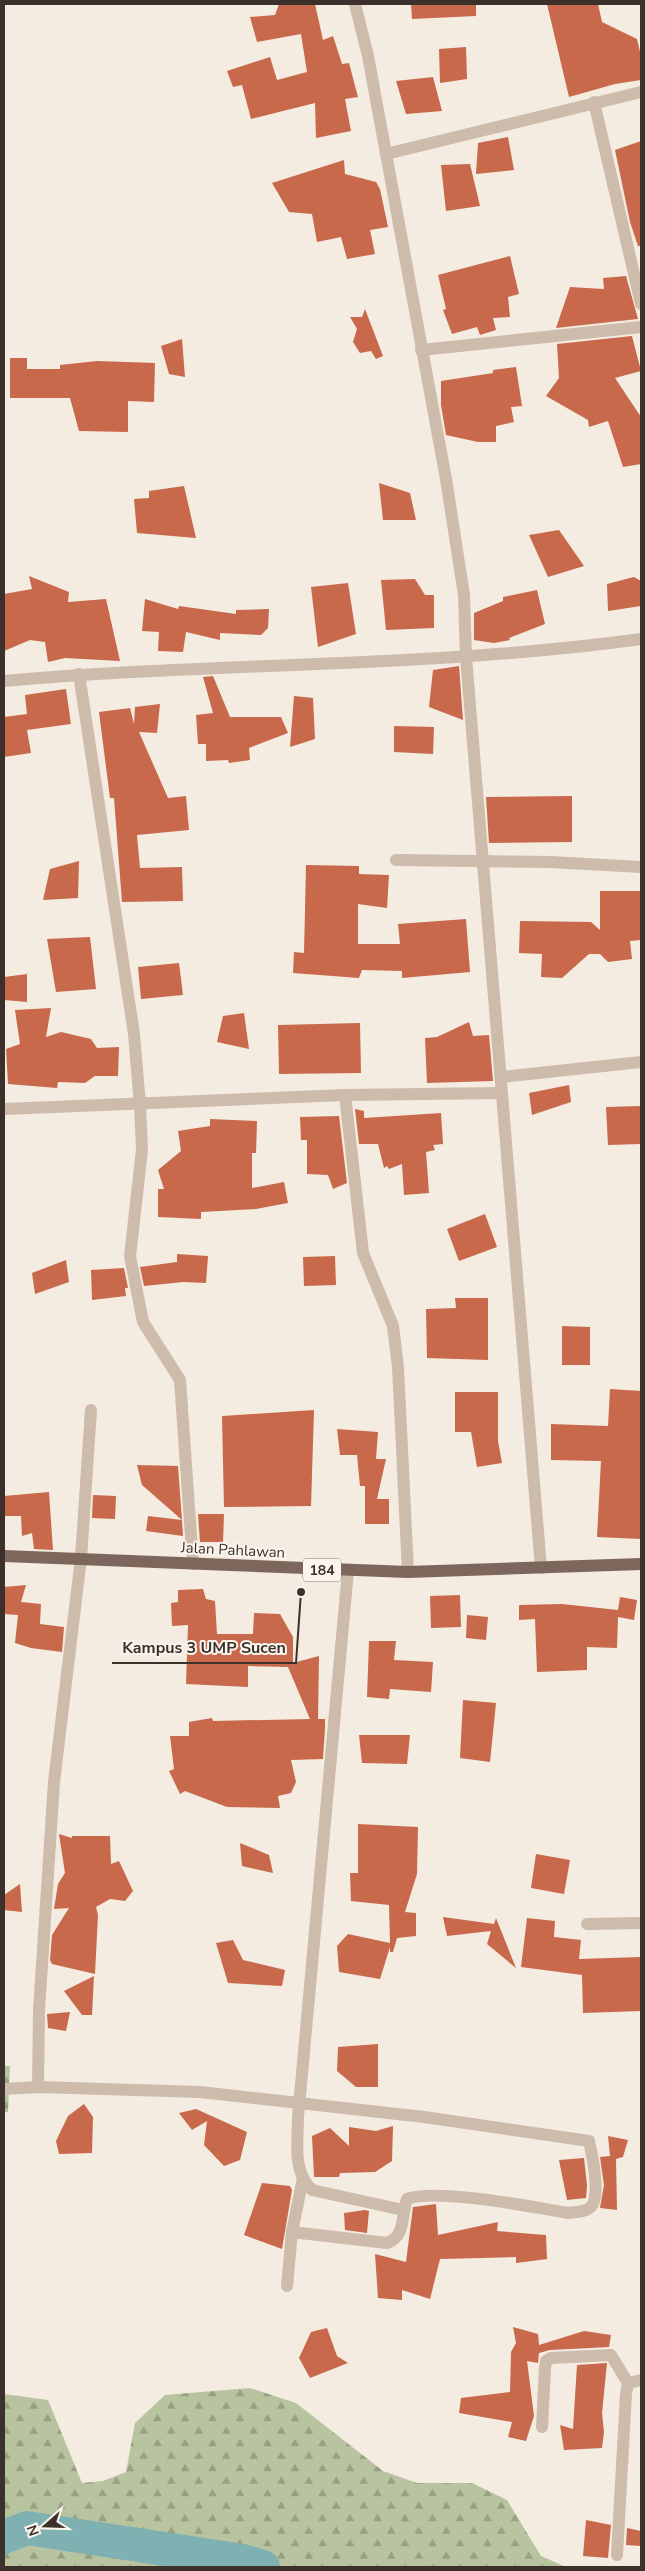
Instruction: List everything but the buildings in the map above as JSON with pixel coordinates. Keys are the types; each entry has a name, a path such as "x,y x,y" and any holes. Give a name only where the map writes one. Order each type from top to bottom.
{"main road":[{"name":"Jalan Pahlawan","path":"4,1556 408,1572 641,1564"}],"street":[{"path":"355,4 368,56 446,479 464,595 466,657 482,861 541,1568"},
{"path":"386,154 641,92"},
{"path":"594,102 641,304"},
{"path":"421,350 641,327"},
{"path":"4,681 79,674 466,657 577,648 641,640"},
{"path":"79,674 134,1034 142,1150 130,1256 143,1322 180,1380 193,1564"},
{"path":"396,860 641,867"},
{"path":"501,1077 641,1062"},
{"path":"4,1109 140,1105 345,1095 502,1094"},
{"path":"345,1095 363,1253 393,1326 398,1367 408,1572"},
{"path":"38,2088 39,2010 54,1782 81,1558 91,1410"},
{"path":"348,1571 300,2104 298,2160 303,2178 312,2190 403,2210"},
{"path":"587,1924 641,1923"},
{"path":"4,2089 38,2088 200,2092 424,2117 589,2141 594,2162 595,2189 595,2201 590,2208 568,2213 418,2195 407,2199 403,2210 401,2232 396,2240 387,2243 292,2232"},
{"path":"287,2286 292,2232 303,2178"},
{"path":"542,2427 546,2361 551,2358 583,2355 611,2355 628,2383 617,2555"},
{"path":"628,2383 641,2380"}],"green space":[{"path":"4,2066 10,2066 8,2112 4,2112"},
{"path":"250,2388 296,2403 383,2471 417,2483 472,2483 507,2500 541,2556 566,2567 4,2567 4,2394 48,2400 82,2483 103,2481 126,2472 135,2423 165,2395"}],"waterway":[{"path":"4,2537 27,2528 243,2561 263,2567"}],"place":[{"name":"Kampus 3 UMP Sucen","path":"301,1592"}]}
